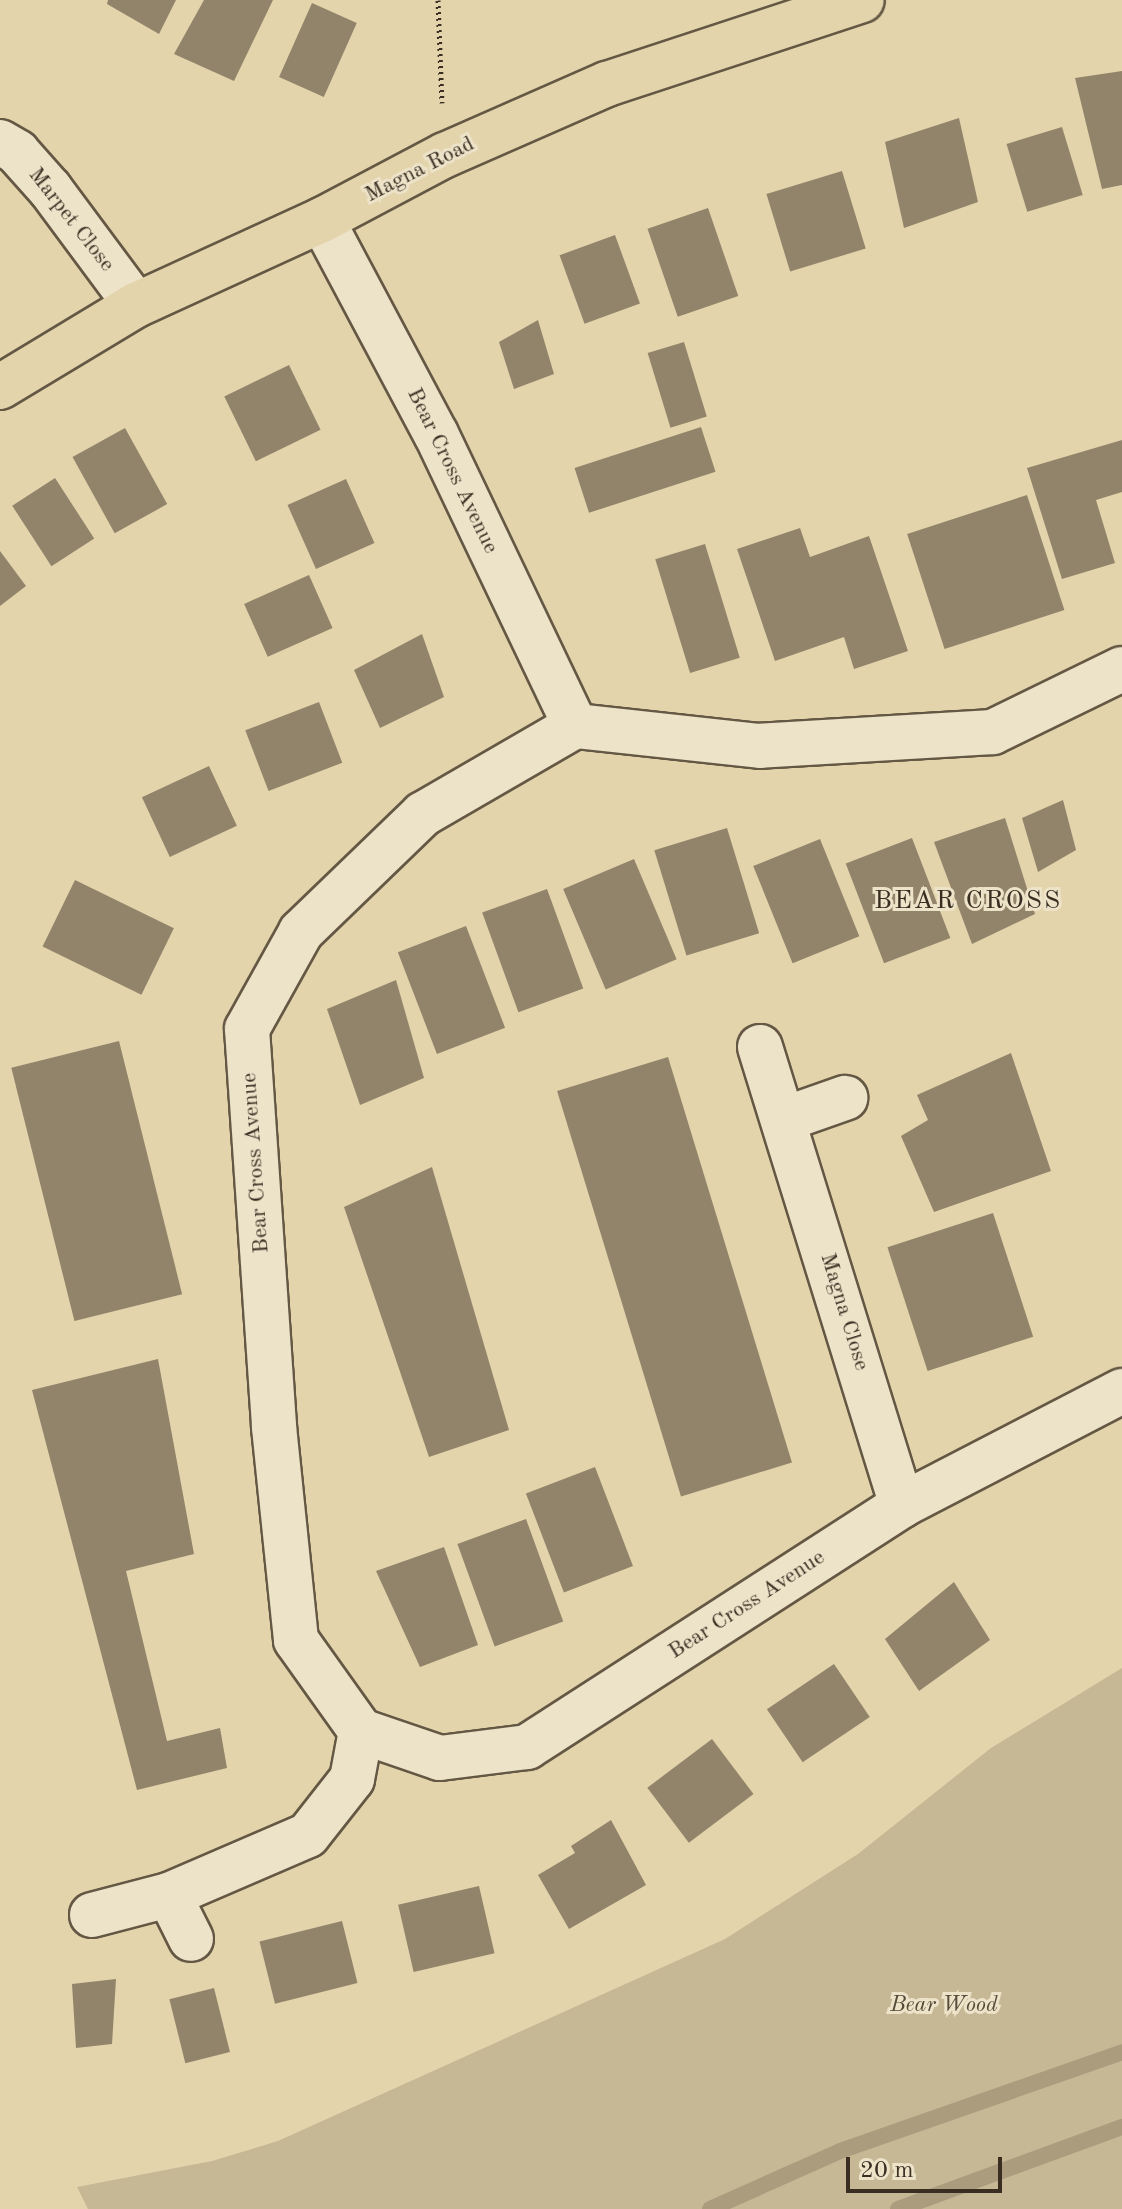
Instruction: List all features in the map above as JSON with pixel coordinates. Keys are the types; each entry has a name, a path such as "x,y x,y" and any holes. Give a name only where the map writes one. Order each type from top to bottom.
{"main road":[{"name":"Magna Road","path":"0,387 136,305 322,220 445,155 607,84 862,0"}],"street":[{"name":"Marpet Close","path":"0,142 17,152 50,189 136,305"},
{"name":"Bear Cross Avenue","path":"322,220 436,434 575,726 423,814 301,932 247,1029 274,1427 296,1640 361,1731 440,1758 527,1747 902,1505 1122,1391"},
{"path":"575,726 760,746 993,732 1122,669"},
{"name":"Magna Close","path":"760,1047 785,1119 902,1505"},
{"path":"785,1119 845,1098"},
{"path":"92,1915 169,1895 308,1835 352,1779 361,1731"},
{"path":"169,1895 191,1939"}],"path":[{"path":"438,0 445,155"}],"green space":[{"name":"Bear Wood","path":"1122,1668 1122,2209 88,2209 77,2187 212,2161 278,2141 725,1939 858,1854 991,1748"}],"building":[{"path":"108,0 176,0 159,34 107,4"},
{"path":"204,0 273,0 234,81 174,54"},
{"path":"312,3 357,23 324,97 279,77"},
{"path":"1122,71 1122,185 1102,189 1075,78"},
{"path":"959,118 978,202 904,228 885,142"},
{"path":"1062,127 1083,195 1027,212 1007,144"},
{"path":"842,171 866,248 790,272 766,194"},
{"path":"708,208 738,296 678,317 647,229"},
{"path":"615,235 640,304 585,324 560,255"},
{"path":"538,320 554,374 514,389 499,342"},
{"path":"684,342 707,417 670,428 648,353"},
{"path":"289,365 321,430 256,461 224,397"},
{"path":"701,427 716,472 589,513 575,468"},
{"path":"125,428 167,504 115,533 73,457"},
{"path":"1122,440 1122,492 1096,500 1115,563 1062,579 1027,468"},
{"path":"55,478 94,538 51,566 12,506"},
{"path":"346,479 374,543 316,569 288,505"},
{"path":"1027,495 1064,610 945,649 907,534"},
{"path":"800,528 810,557 869,536 908,651 854,669 844,637 775,661 737,549"},
{"path":"705,544 740,658 690,673 655,559"},
{"path":"0,551 26,586 0,606"},
{"path":"309,575 333,628 268,657 244,604"},
{"path":"422,634 444,697 380,728 354,670"},
{"path":"319,702 342,763 269,791 245,730"},
{"path":"209,766 237,826 170,857 142,797"},
{"path":"1063,800 1076,850 1038,872 1022,818"},
{"path":"1005,818 1035,914 972,944 934,842"},
{"path":"727,828 759,933 686,955 654,850"},
{"path":"912,838 950,938 884,963 846,863"},
{"path":"820,839 859,936 793,963 753,866"},
{"path":"634,859 677,959 606,989 563,889"},
{"path":"75,880 174,928 141,995 43,947"},
{"path":"547,889 583,989 518,1012 482,913"},
{"path":"466,926 505,1028 437,1054 398,952"},
{"path":"396,980 424,1078 360,1105 327,1009"},
{"path":"119,1041 182,1294 74,1321 11,1068"},
{"path":"1011,1053 1051,1171 934,1212 901,1136 928,1120 917,1095"},
{"path":"668,1057 792,1462 681,1496 557,1091"},
{"path":"432,1167 509,1430 429,1457 344,1207"},
{"path":"993,1213 1033,1337 928,1371 887,1247"},
{"path":"158,1359 194,1554 126,1571 167,1741 220,1728 227,1768 137,1790 32,1390"},
{"path":"595,1467 633,1566 564,1592 526,1494"},
{"path":"526,1519 563,1621 495,1646 457,1544"},
{"path":"444,1547 478,1645 420,1667 376,1571"},
{"path":"954,1582 990,1640 919,1691 885,1639"},
{"path":"834,1664 870,1717 803,1762 767,1709"},
{"path":"712,1739 754,1794 689,1843 647,1788"},
{"path":"611,1820 646,1885 569,1929 538,1875 575,1853 571,1846"},
{"path":"479,1886 495,1953 414,1972 398,1905"},
{"path":"342,1921 357,1983 275,2004 260,1942"},
{"path":"116,1979 112,2044 76,2048 72,1984"},
{"path":"214,1988 230,2052 185,2063 169,1999"}],"waterway":[{"path":"710,2209 840,2151 1122,2052"},
{"path":"898,2209 1122,2127"}],"district":[{"name":"BEAR CROSS","path":"968,902"}]}
